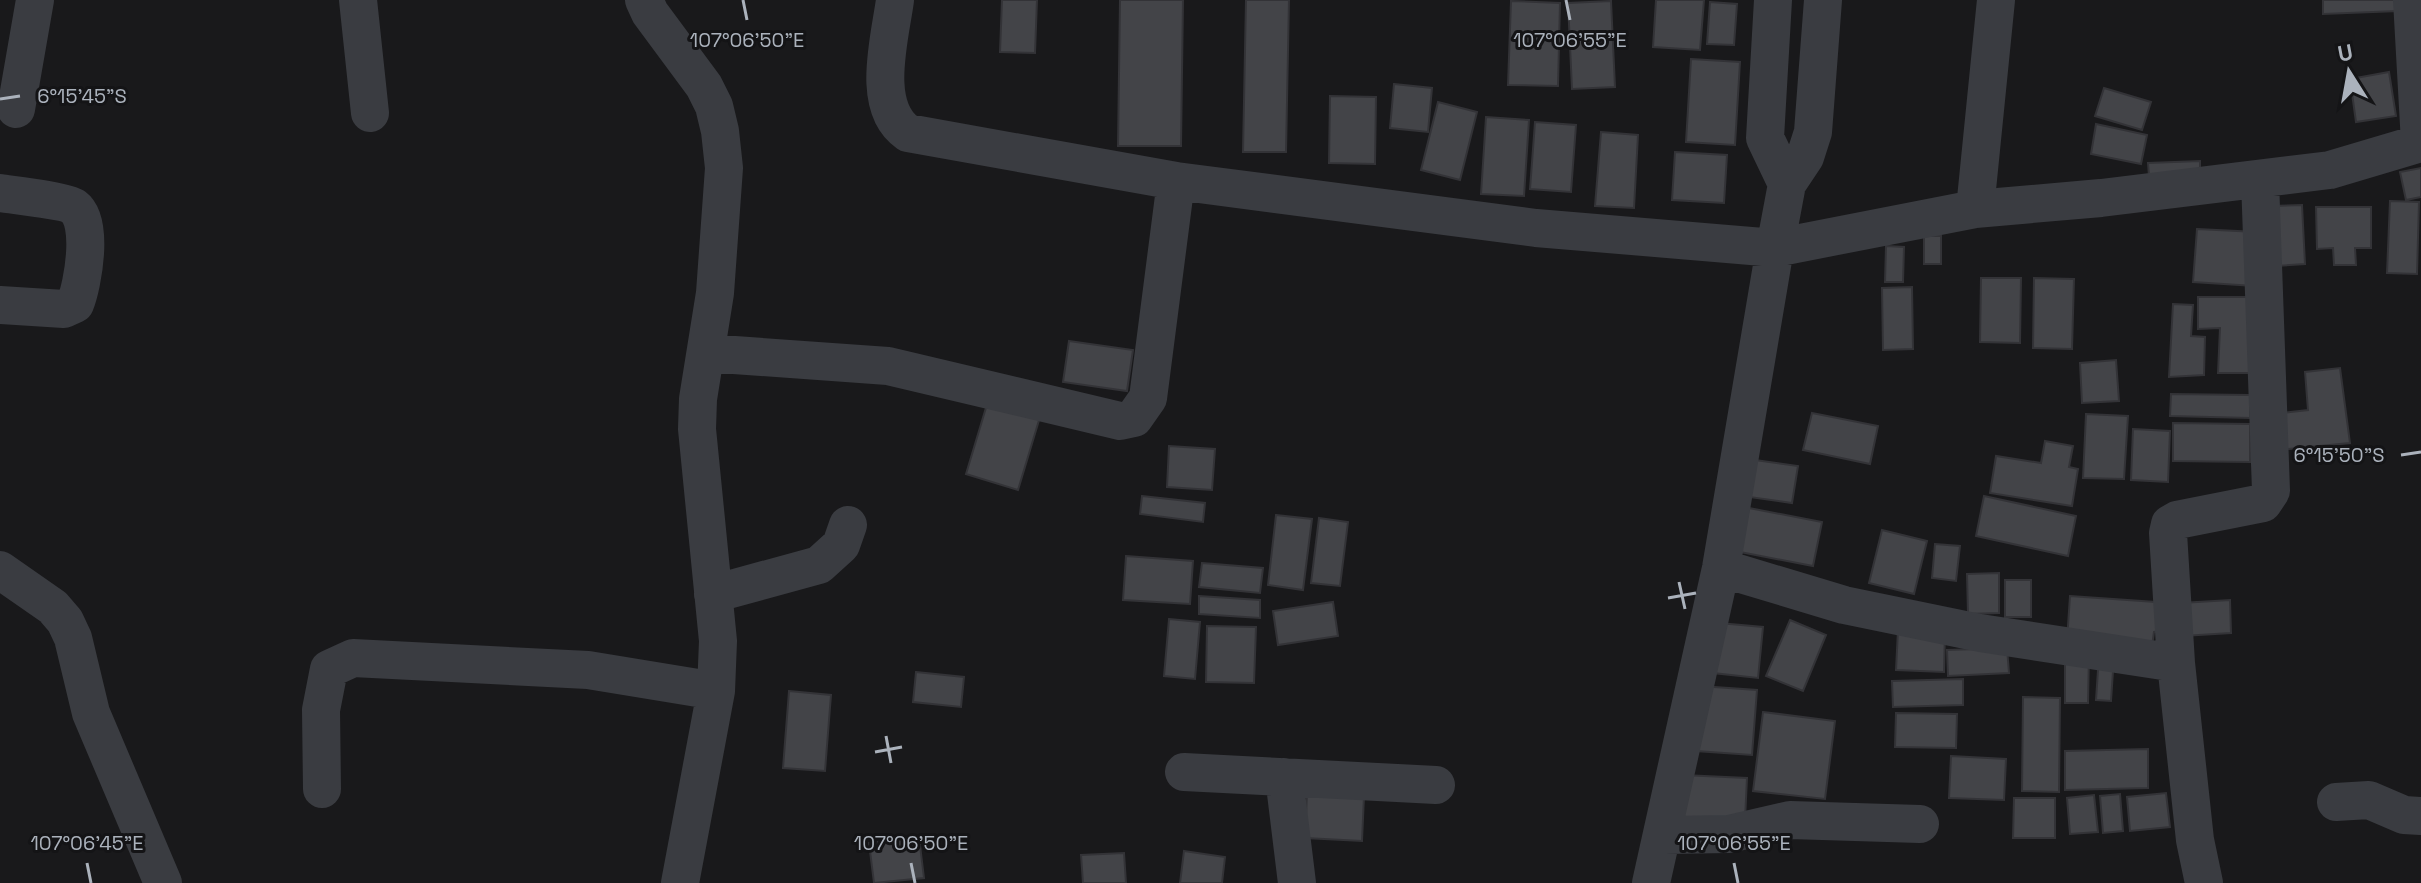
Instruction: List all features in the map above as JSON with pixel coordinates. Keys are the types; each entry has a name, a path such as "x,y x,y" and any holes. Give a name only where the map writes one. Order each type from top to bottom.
{"street":[{"path":"16,109 14,35 35,0"},
{"path":"358,0 370,113"},
{"path":"644,0 664,35 704,86 720,131 724,168 697,429 718,641 716,691 680,883"},
{"path":"895,0 886,65 890,111 897,125 908,133 1176,181 1536,228 1775,248 1975,209 2330,170 2420,143 2412,0"},
{"path":"1773,0 1765,138 1768,150 1787,184"},
{"path":"1651,883 1721,568 1787,184 1805,157 1813,132 1823,0"},
{"path":"1975,209 1996,0"},
{"path":"2204,883 2195,840 2176,663 2170,524 2263,503 2271,491 2260,180"},
{"path":"706,353 888,366 1120,421 1134,418 1148,398 1176,181"},
{"path":"0,193 62,202 75,207 84,223 81,287 75,304 64,309 0,305"},
{"path":"713,594 819,565 841,545 848,525"},
{"path":"1721,568 1859,608 1980,633 2176,663"},
{"path":"0,570 53,607 65,621 73,638 91,713 163,883"},
{"path":"322,789 321,710 329,669 340,661 353,658 588,670 716,691"},
{"path":"1184,772 1436,785"},
{"path":"1284,777 1297,883"},
{"path":"2336,802 2369,800 2404,815 2421,816"},
{"path":"1664,835 1729,834 1790,820 1920,824"}],"building":[{"path":"1002,0 1037,0 1035,53 1000,52"},
{"path":"1120,0 1183,0 1181,146 1118,146"},
{"path":"1246,0 1289,0 1286,152 1243,152"},
{"path":"1656,0 1704,0 1700,50 1653,47"},
{"path":"2323,0 2397,0 2398,11 2323,14"},
{"path":"1511,1 1560,3 1558,86 1508,85"},
{"path":"1611,1 1615,87 1572,89 1568,3"},
{"path":"1710,2 1737,4 1734,45 1707,44"},
{"path":"1691,59 1740,62 1735,145 1686,142"},
{"path":"2389,72 2396,116 2356,122 2350,79"},
{"path":"1394,84 1432,88 1428,132 1390,128"},
{"path":"2104,88 2151,102 2142,130 2095,116"},
{"path":"1330,96 1376,97 1375,164 1329,163"},
{"path":"1438,102 1477,112 1460,180 1421,170"},
{"path":"1486,117 1529,120 1524,196 1481,194"},
{"path":"1535,122 1576,125 1571,192 1530,189"},
{"path":"2096,124 2147,135 2141,164 2091,154"},
{"path":"1601,132 1638,135 1634,208 1595,206"},
{"path":"1675,152 1727,155 1724,203 1672,200"},
{"path":"2200,161 2200,174 2149,176 2148,163"},
{"path":"2421,168 2421,197 2406,200 2400,172"},
{"path":"2390,201 2419,202 2417,274 2387,273"},
{"path":"2302,205 2305,264 2275,266 2271,206"},
{"path":"2316,207 2371,207 2371,248 2355,248 2356,265 2334,265 2333,248 2317,249"},
{"path":"2197,229 2257,232 2254,286 2193,282"},
{"path":"1924,236 1941,236 1941,264 1924,264"},
{"path":"1886,246 1904,247 1903,282 1885,282"},
{"path":"1981,278 2021,278 2020,343 1980,342"},
{"path":"2034,278 2074,279 2072,349 2033,348"},
{"path":"1912,287 1913,349 1883,350 1882,288"},
{"path":"2198,297 2255,297 2253,373 2218,373 2220,328 2198,329"},
{"path":"2173,304 2193,305 2191,336 2205,337 2204,375 2169,377"},
{"path":"1069,341 1133,350 1127,391 1063,382"},
{"path":"2116,360 2119,401 2082,403 2080,363"},
{"path":"2340,368 2350,443 2278,450 2274,414 2308,410 2305,372"},
{"path":"2171,394 2250,395 2250,418 2170,416"},
{"path":"988,401 1040,417 1018,490 966,474"},
{"path":"1812,413 1878,426 1870,464 1803,450"},
{"path":"2086,414 2128,416 2124,479 2083,478"},
{"path":"2173,423 2250,424 2250,462 2173,461"},
{"path":"2133,429 2170,431 2168,482 2131,480"},
{"path":"2045,441 2073,446 2069,467 2078,469 2072,506 1990,493 1996,456 2041,463"},
{"path":"1169,446 1215,449 1212,490 1167,487"},
{"path":"1748,459 1798,466 1792,503 1742,496"},
{"path":"1142,496 1205,503 1203,522 1140,514"},
{"path":"1984,496 2076,516 2068,556 1976,536"},
{"path":"1749,508 1822,522 1813,566 1740,552"},
{"path":"1276,515 1312,519 1303,590 1268,585"},
{"path":"1319,518 1348,522 1340,586 1311,583"},
{"path":"1882,530 1927,541 1914,594 1869,583"},
{"path":"1935,544 1960,546 1956,581 1932,578"},
{"path":"1126,556 1193,561 1190,604 1123,600"},
{"path":"1202,563 1263,568 1260,593 1199,587"},
{"path":"1999,573 1999,613 1968,614 1967,574"},
{"path":"2005,580 2031,580 2031,617 2005,617"},
{"path":"1199,596 1260,600 1260,618 1199,614"},
{"path":"2070,596 2156,602 2169,631 2154,632 2152,646 2067,640"},
{"path":"2230,600 2231,633 2183,636 2181,603"},
{"path":"1333,602 1338,636 1278,645 1273,611"},
{"path":"1169,619 1200,622 1195,679 1164,676"},
{"path":"1790,620 1826,635 1803,691 1766,676"},
{"path":"1719,623 1763,627 1758,678 1713,673"},
{"path":"1207,626 1256,627 1254,683 1206,682"},
{"path":"1898,630 1945,631 1944,672 1896,670"},
{"path":"2007,648 2009,673 1948,676 1947,650"},
{"path":"2065,654 2089,654 2088,703 2065,703"},
{"path":"2099,655 2114,656 2111,701 2096,700"},
{"path":"916,672 964,677 961,707 913,702"},
{"path":"1963,679 1963,705 1893,707 1892,681"},
{"path":"1700,686 1757,690 1752,755 1696,751"},
{"path":"789,691 831,695 825,771 783,768"},
{"path":"2023,697 2060,698 2059,792 2022,791"},
{"path":"1763,712 1835,721 1825,799 1753,791"},
{"path":"1896,713 1957,714 1956,748 1895,747"},
{"path":"2148,749 2148,788 2065,790 2065,751"},
{"path":"1951,756 2006,759 2004,800 1949,798"},
{"path":"1683,775 1747,778 1745,820 1681,817"},
{"path":"1307,793 1364,796 1362,841 1305,838"},
{"path":"2166,793 2170,827 2130,831 2127,797"},
{"path":"2120,794 2123,831 2103,833 2100,796"},
{"path":"2094,795 2098,832 2070,834 2067,798"},
{"path":"2014,798 2055,798 2055,838 2013,838"},
{"path":"919,837 924,878 874,883 869,843"},
{"path":"1184,851 1225,857 1222,883 1180,883"},
{"path":"1124,853 1126,883 1083,883 1081,855"}]}
